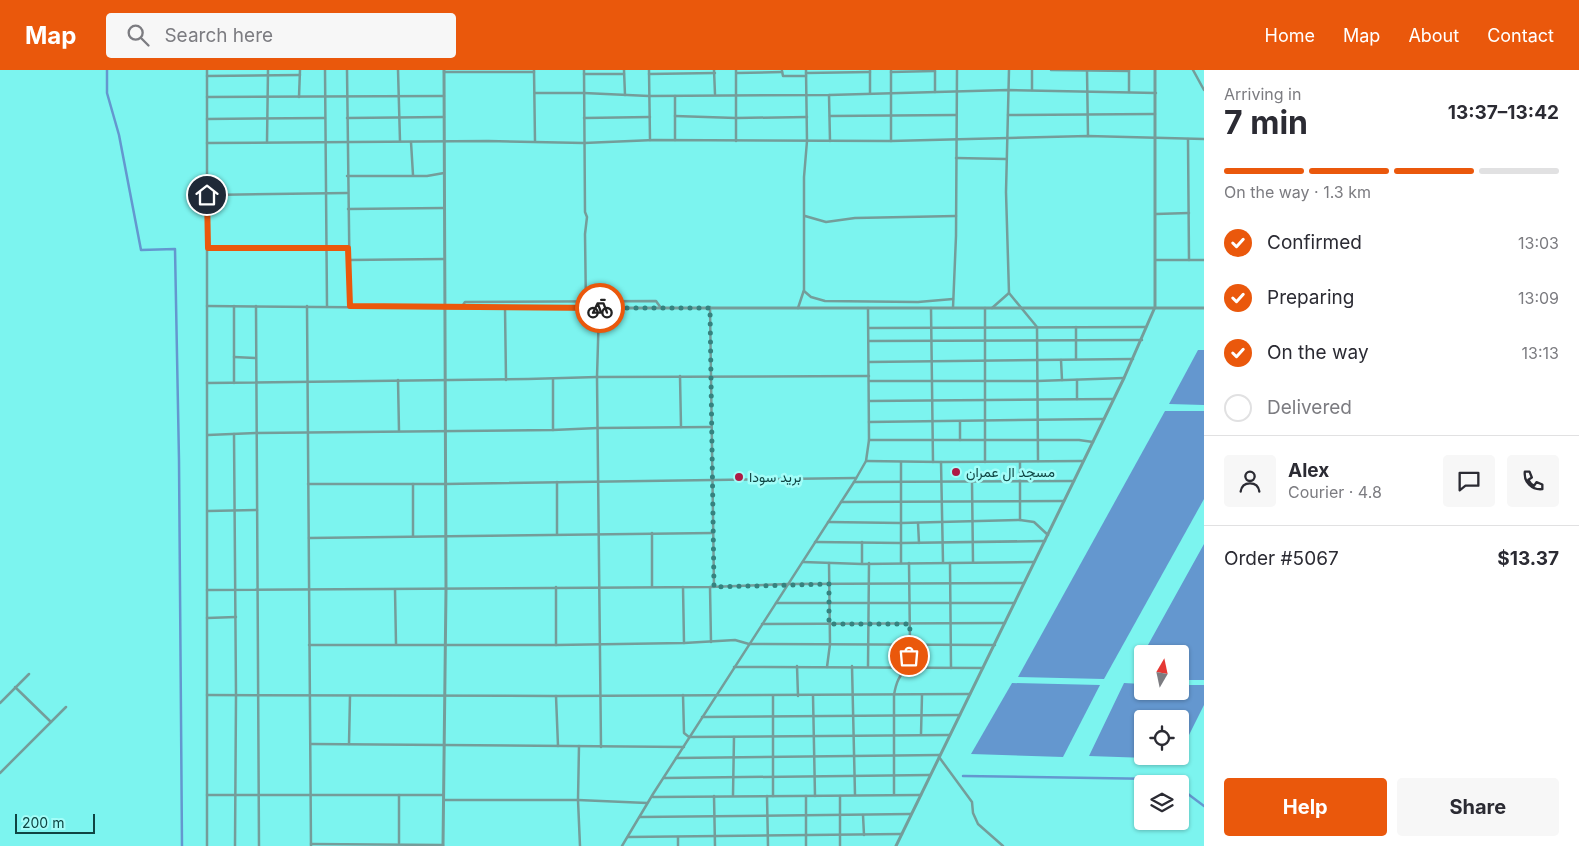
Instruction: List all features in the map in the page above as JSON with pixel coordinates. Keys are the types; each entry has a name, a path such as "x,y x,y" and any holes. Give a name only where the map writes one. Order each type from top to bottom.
{"street":[{"path":"207,70 207,846"},
{"path":"267,142 268,70"},
{"path":"299,97 300,70"},
{"path":"325,70 327,306"},
{"path":"347,70 347,192 350,306"},
{"path":"398,70 400,142"},
{"path":"953,308 957,70"},
{"path":"1009,70 1006,158 1009,293 1037,327 1038,461"},
{"path":"1032,70 1032,90"},
{"path":"1051,70 1129,70 1129,92"},
{"path":"1087,70 1088,136"},
{"path":"896,846 1124,378 1148,327 1155,307 1155,70"},
{"path":"1193,70 1204,90"},
{"path":"307,306 311,845 443,845 446,589 444,71 534,71 535,142"},
{"path":"736,142 736,72 782,71 784,77 806,73 870,71 870,94"},
{"path":"891,141 891,71 935,71 935,92"},
{"path":"586,308 585,234 587,217 585,212 583,118 584,72 624,72 624,95"},
{"path":"650,140 649,72 714,72 715,94"},
{"path":"798,308 804,291 804,177 807,141 806,73"},
{"path":"207,76 300,75"},
{"path":"535,93 675,96 715,94 891,94 957,90 1156,92"},
{"path":"829,95 830,142"},
{"path":"207,97 444,96"},
{"path":"675,96 675,140"},
{"path":"1008,114 1156,114"},
{"path":"830,116 956,115"},
{"path":"583,118 650,116"},
{"path":"675,116 736,118 807,116"},
{"path":"347,118 444,117"},
{"path":"207,119 325,118"},
{"path":"207,143 584,142 650,140 830,142 1088,136 1204,139"},
{"path":"1188,139 1189,260"},
{"path":"411,142 413,176"},
{"path":"956,158 1006,158"},
{"path":"347,176 413,176 444,173"},
{"path":"207,195 347,192"},
{"path":"348,209 444,208"},
{"path":"1156,214 1189,214"},
{"path":"805,216 826,222 855,218 956,216"},
{"path":"208,248 348,248"},
{"path":"348,260 444,259"},
{"path":"1155,260 1204,260"},
{"path":"804,291 811,297 825,301 918,302 953,299"},
{"path":"992,308 1009,293"},
{"path":"461,308 464,302 472,301 656,301 661,308"},
{"path":"207,306 444,308 1204,308"},
{"path":"234,306 234,383"},
{"path":"256,306 259,846"},
{"path":"506,308 506,380"},
{"path":"599,308 598,534 601,747"},
{"path":"710,308 711,642"},
{"path":"622,846 689,737 866,461 869,440 868,308"},
{"path":"931,308 933,462"},
{"path":"985,308 986,462"},
{"path":"1076,326 1076,359"},
{"path":"868,328 1148,327"},
{"path":"869,341 1142,340"},
{"path":"234,357 255,358"},
{"path":"869,362 1133,359"},
{"path":"1061,360 1062,380"},
{"path":"207,383 680,376 869,376"},
{"path":"680,376 681,427"},
{"path":"869,381 1037,381 1124,378"},
{"path":"553,379 553,430"},
{"path":"398,380 398,431"},
{"path":"1077,380 1077,399"},
{"path":"869,400 1113,399"},
{"path":"869,422 1104,419"},
{"path":"960,422 960,441"},
{"path":"208,435 710,427"},
{"path":"234,434 236,590 235,846"},
{"path":"869,440 1038,440 1093,442"},
{"path":"866,461 1083,461"},
{"path":"901,462 901,563"},
{"path":"942,462 942,562"},
{"path":"1020,462 1020,520"},
{"path":"308,484 856,478"},
{"path":"854,482 1074,481"},
{"path":"557,482 557,534"},
{"path":"972,482 973,562"},
{"path":"412,536 413,484"},
{"path":"841,502 1064,501"},
{"path":"208,511 257,510"},
{"path":"828,522 918,523 1020,520 1034,522 1048,535"},
{"path":"918,523 919,543"},
{"path":"652,533 652,587"},
{"path":"309,538 712,533"},
{"path":"815,542 1045,541"},
{"path":"862,542 862,564"},
{"path":"802,562 862,564 1034,562"},
{"path":"827,667 830,644 829,563"},
{"path":"894,795 894,695 897,681 908,667 910,644 909,563"},
{"path":"950,563 951,668"},
{"path":"868,666 869,564"},
{"path":"206,590 712,587 788,584 1024,584"},
{"path":"556,587 556,645"},
{"path":"683,587 684,643"},
{"path":"396,590 396,644"},
{"path":"776,603 1014,603"},
{"path":"207,618 236,617"},
{"path":"762,624 1005,623"},
{"path":"310,645 556,645 684,643 734,640 749,644 994,644"},
{"path":"797,666 798,696"},
{"path":"852,666 855,796"},
{"path":"734,667 868,666 984,668"},
{"path":"0,703 29,674"},
{"path":"15,688 51,722"},
{"path":"207,695 600,696 717,694 853,696 970,694"},
{"path":"683,695 684,733 689,737 950,734"},
{"path":"921,734 922,695"},
{"path":"349,744 350,696"},
{"path":"556,696 558,746"},
{"path":"773,696 773,796"},
{"path":"813,696 814,796"},
{"path":"0,773 66,707"},
{"path":"702,717 960,715"},
{"path":"733,796 734,737"},
{"path":"310,744 684,747"},
{"path":"579,746 578,800 580,846"},
{"path":"676,758 733,756 939,756"},
{"path":"939,756 972,802 972,813 978,824 1003,846"},
{"path":"664,778 930,774"},
{"path":"207,795 444,795"},
{"path":"399,844 400,795"},
{"path":"652,797 921,795"},
{"path":"714,796 715,846"},
{"path":"767,796 768,846"},
{"path":"806,796 806,846"},
{"path":"840,796 840,846"},
{"path":"444,800 578,800 648,803"},
{"path":"639,817 911,814"},
{"path":"863,815 864,835"},
{"path":"627,837 902,834"},
{"path":"678,837 678,846"}],"water":[{"path":"1198,350 1204,350 1204,405 1169,404"},
{"path":"1165,411 1204,411 1204,499 1104,679 1018,677"},
{"path":"1204,544 1204,680 1189,680 1189,645 1148,645"},
{"path":"1012,683 1100,685 1063,757 971,754"},
{"path":"1124,683 1134,684 1134,700 1189,700 1189,685 1204,685 1204,705 1189,735 1189,710 1134,710 1134,758 1089,756"}],"waterway":[{"path":"107,70 107,93 119,135 141,250 175,249 179,460 182,846"},
{"path":"963,776 1134,779"},
{"path":"1189,795 1204,806"}],"way so far":[{"path":"600,308 710,308 710,427 714,587 829,584 829,624 910,624 909,656"}],"place":[{"name":"مسجد ال عمران","path":"956,472"},
{"name":"بريد سودا","path":"739,477"}],"route":[{"path":"207,195 208,248 348,248 350,306 600,308"}]}
